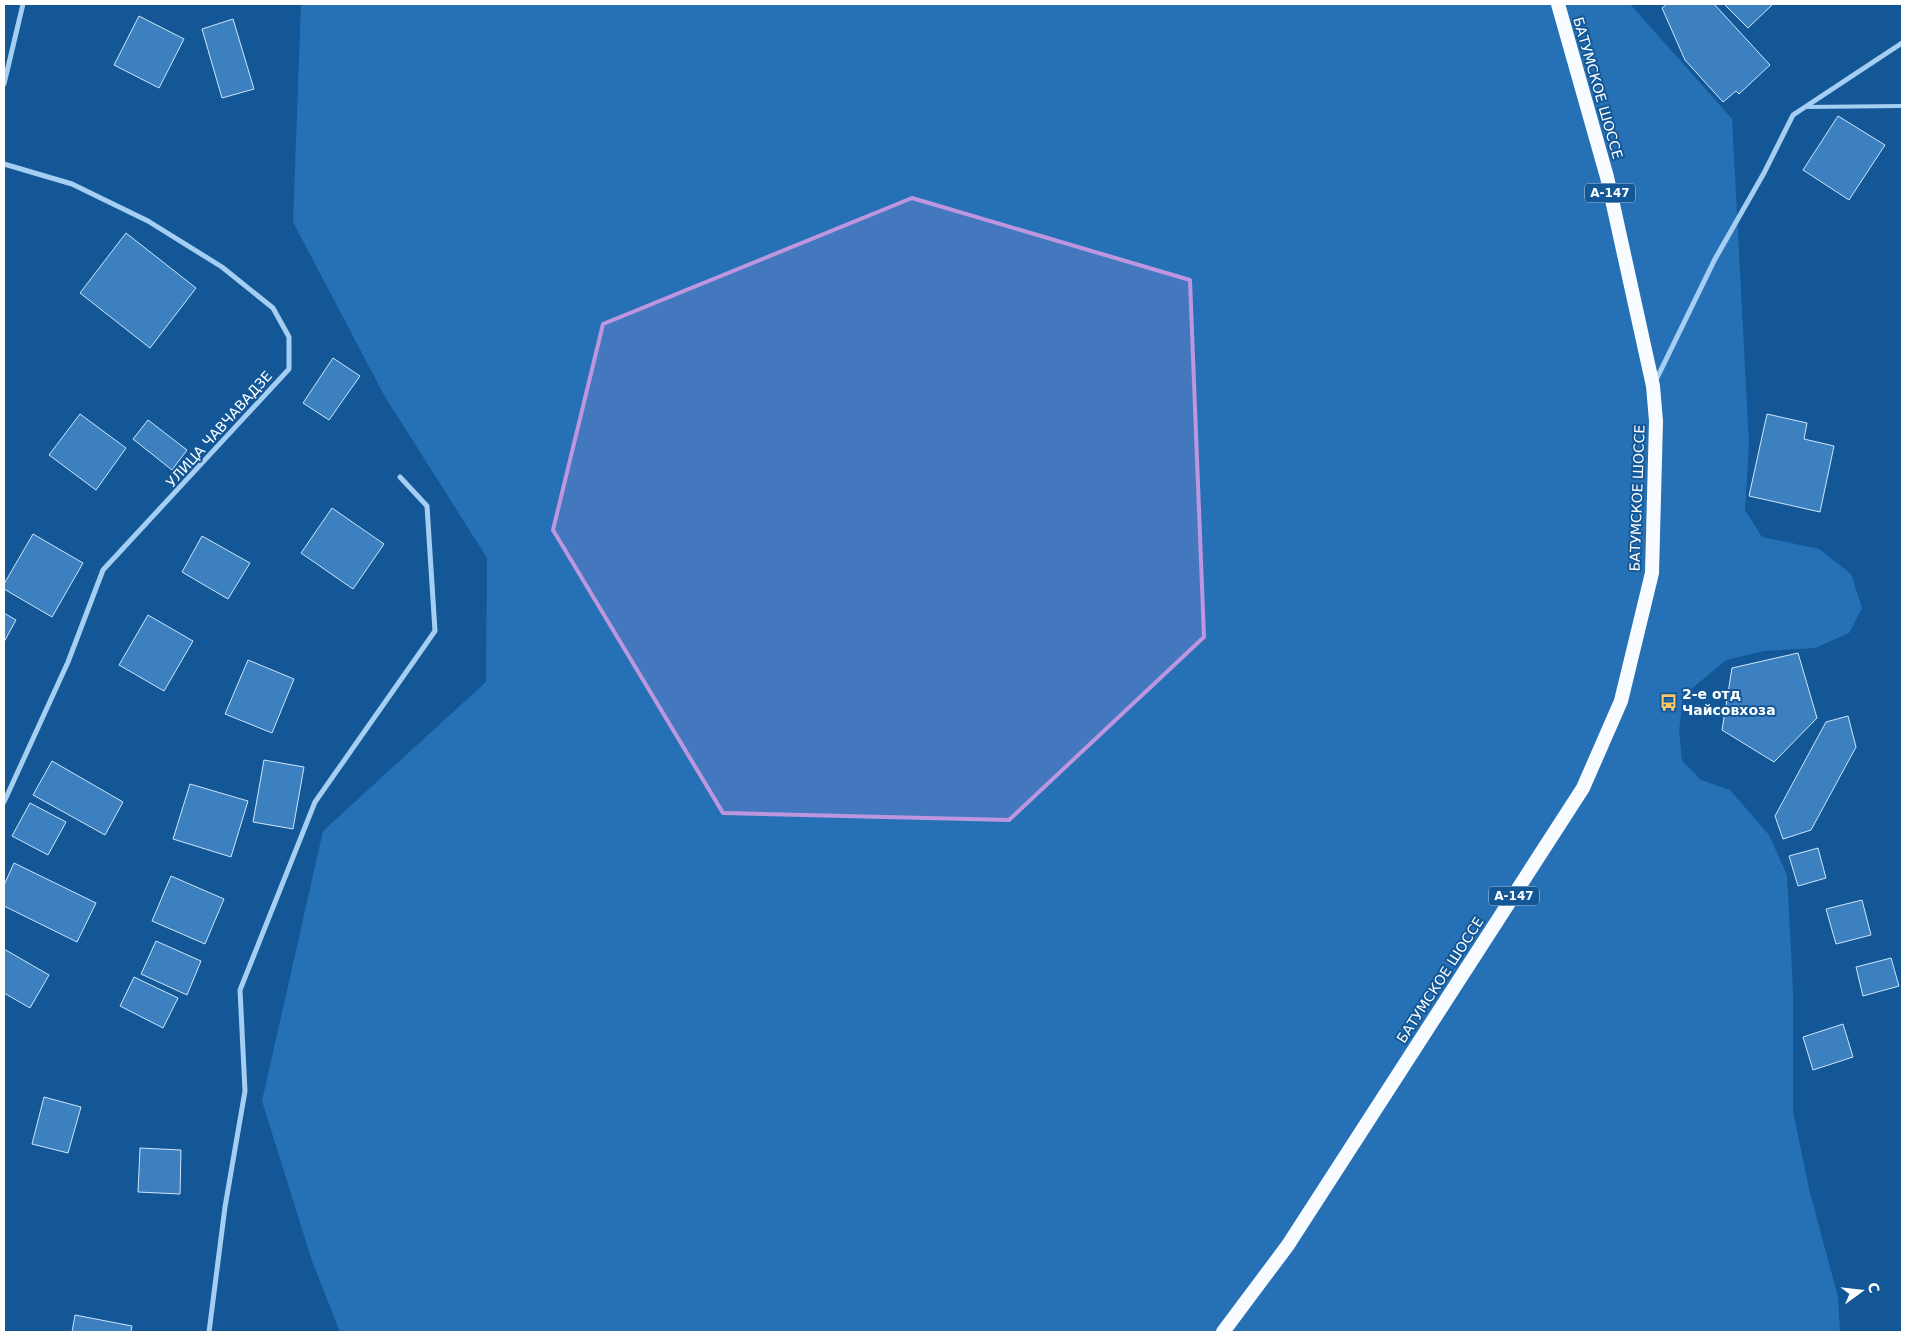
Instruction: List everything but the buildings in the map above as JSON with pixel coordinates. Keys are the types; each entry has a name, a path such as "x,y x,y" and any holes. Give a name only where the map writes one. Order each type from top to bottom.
{"highway":[{"name":"БАТУМСКОЕ ШОССЕ","path":"1223,1332 1288,1245 1583,788 1621,701 1652,573 1656,421 1653,386 1607,177 1558,4"}],"street":[{"path":"4,84 23,4"},
{"path":"1653,386 1716,259 1764,173 1793,115 1902,43"},
{"name":"УЛИЦА ЧАВЧАВАДЗЕ","path":"4,164 72,184 148,221 222,267 273,308 289,337 290,369 103,570 64,670 4,802"},
{"path":"209,1332 225,1207 245,1091 240,990 315,802 435,631 427,506 400,477"}],"lane":[{"path":"1803,107 1902,106"}],"highlighted area":[{"path":"912,198 1190,280 1204,637 1009,820 723,813 553,530 603,324"}],"shaded area":[{"path":"301,4 1630,4 1732,119 1749,444 1745,510 1762,537 1819,549 1851,574 1862,608 1849,633 1815,648 1764,651 1726,660 1683,696 1679,731 1682,761 1701,780 1730,790 1769,835 1787,875 1793,991 1793,1111 1809,1189 1838,1297 1840,1332 340,1332 312,1261 262,1101 323,831 486,682 487,558 384,395 293,222"}],"place":[{"name":"2-е отд Чайсовхоза","path":"1668,702"}]}
